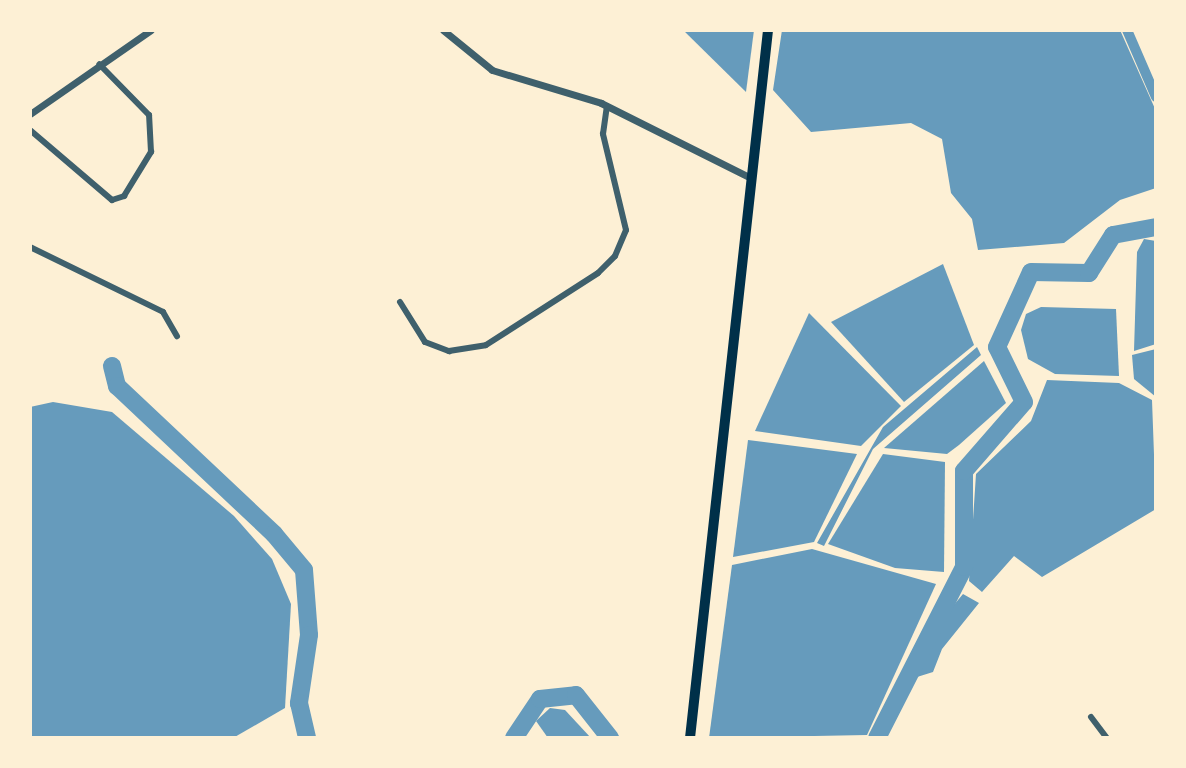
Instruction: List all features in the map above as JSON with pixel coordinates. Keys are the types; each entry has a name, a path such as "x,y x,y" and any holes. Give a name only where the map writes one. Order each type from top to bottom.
{"main road":[{"path":"690,738 768,30"}],"street":[{"path":"30,114 151,30"},
{"path":"443,30 474,59 515,81 607,106 751,178"},
{"path":"30,130 112,200 124,196 151,152 149,115 99,64"},
{"path":"400,302 425,342 449,351 486,345 598,273 615,256 626,230 603,134 607,106"},
{"path":"30,247 163,312 177,336"},
{"path":"1091,717 1107,738"}],"water":[{"path":"683,30 754,30 746,92"},
{"path":"782,30 1120,30 1156,111 1156,188 1120,200 1064,243 978,250 972,219 951,193 942,139 911,123 811,132 773,90"},
{"path":"1144,239 1156,241 1156,344 1134,351 1137,252"},
{"path":"943,264 974,345 904,402 831,322"},
{"path":"1041,307 1116,309 1119,376 1055,374 1028,359 1021,330 1026,314"},
{"path":"809,313 901,406 861,446 755,431"},
{"path":"977,347 981,355 873,449 824,546 817,543 883,427"},
{"path":"1156,349 1156,397 1134,379 1132,355"},
{"path":"984,361 1006,403 959,445 947,454 884,448"},
{"path":"1047,380 1119,383 1152,400 1156,509 1042,577 1014,556 982,592 969,581 976,474 1031,421"},
{"path":"53,402 112,412 234,516 272,559 291,604 285,708 233,738 30,738 30,407"},
{"path":"748,440 857,454 814,542 733,557"},
{"path":"883,454 945,462 944,572 895,568 828,544"},
{"path":"812,549 936,584 867,735 709,738 732,565"},
{"path":"963,594 979,603 942,649 933,672 917,677 948,612"},
{"path":"550,708 565,710 591,738 548,738 536,721"}],"waterway":[{"path":"1127,30 1156,97"},
{"path":"877,738 964,567 964,471 1024,402 997,347 1031,272 1089,273 1113,235 1156,227"},
{"path":"112,366 117,386 274,534 304,570 309,635 299,703 307,738"},
{"path":"514,738 540,699 576,695 610,738"}]}
